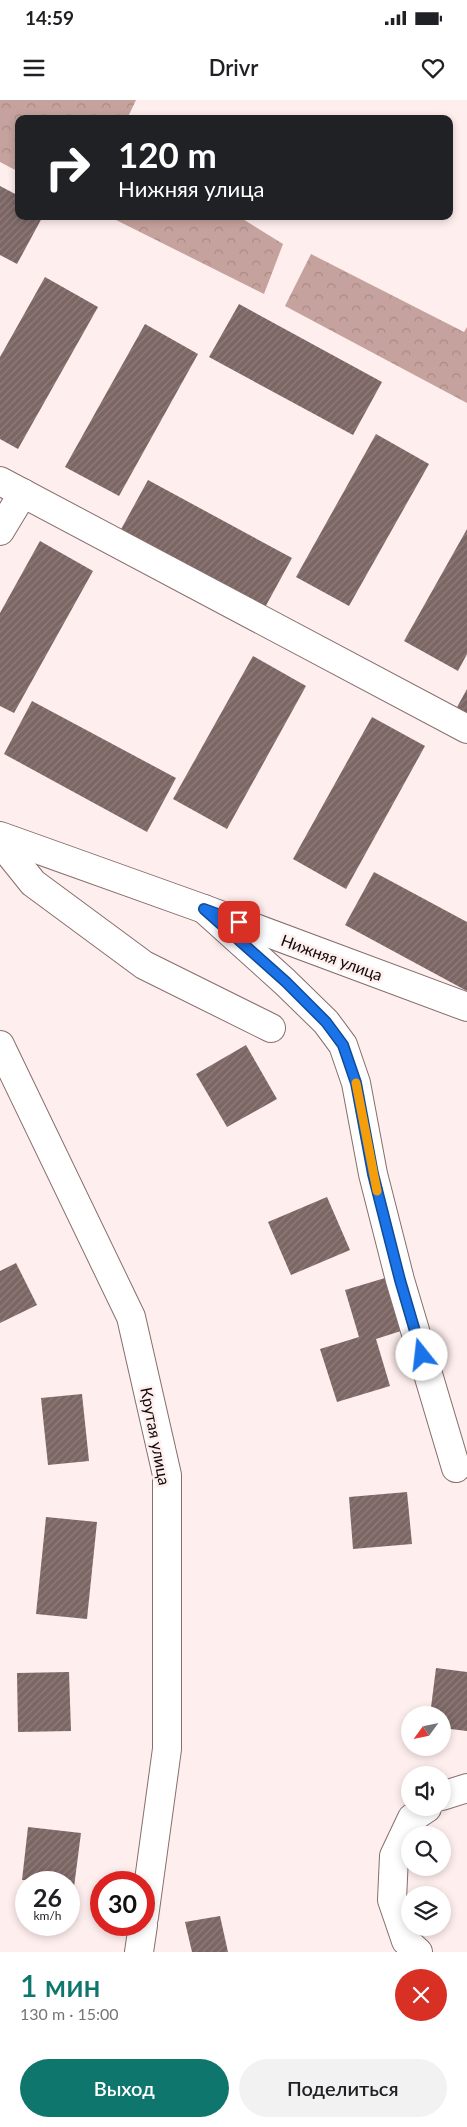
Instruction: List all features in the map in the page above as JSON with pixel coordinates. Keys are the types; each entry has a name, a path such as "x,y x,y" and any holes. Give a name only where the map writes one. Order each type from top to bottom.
{"street":[{"path":"0,531 12,487 467,729"},
{"name":"Нижняя улица","path":"0,836 204,909 467,1007"},
{"path":"0,842 33,883 144,964 271,1028"},
{"path":"204,909 286,982 326,1022 343,1045 356,1083 373,1174 400,1280 456,1468"},
{"name":"Крутая улица","path":"0,1045 131,1317 167,1475 167,1749 150,1871"},
{"path":"451,1793 467,1788"},
{"path":"415,1816 412,1818 394,1856 392,1900 406,1941 418,1952"},
{"path":"139,1952 141,1936"}],"green space":[{"path":"0,100 136,100 129,115 15,115 15,170 0,162"},
{"path":"116,220 244,220 283,244 264,294"},
{"path":"311,254 464,332 467,327 467,403 285,306"}],"building":[{"path":"0,186 15,194 15,220 41,220 17,264 0,255"},
{"path":"45,277 98,307 18,449 0,439 0,357"},
{"path":"239,304 382,382 353,435 209,357"},
{"path":"145,324 198,354 119,496 65,467"},
{"path":"376,434 429,464 349,606 296,577"},
{"path":"148,480 292,558 263,611 119,533"},
{"path":"467,529 467,654 458,671 404,641"},
{"path":"40,541 93,571 14,713 0,706 0,613"},
{"path":"253,656 306,686 227,829 173,799"},
{"path":"467,689 467,715 456,709"},
{"path":"32,701 176,778 147,832 4,754"},
{"path":"372,717 425,746 346,889 293,859"},
{"path":"374,872 467,922 467,991 345,925"},
{"path":"246,1045 277,1099 227,1127 196,1074"},
{"path":"327,1197 350,1250 291,1275 268,1222"},
{"path":"16,1263 37,1305 0,1323 0,1271"},
{"path":"385,1278 401,1331 376,1339 390,1386 337,1402 320,1349 359,1337 345,1290"},
{"path":"82,1394 89,1461 48,1465 41,1398"},
{"path":"407,1492 412,1544 353,1549 349,1497"},
{"path":"46,1517 97,1522 87,1619 36,1614"},
{"path":"436,1668 467,1672 467,1731 451,1729 451,1706 431,1706"},
{"path":"69,1672 71,1731 18,1732 17,1673"},
{"path":"28,1827 81,1833 76,1871 23,1871"},
{"path":"220,1916 228,1952 192,1952 185,1922"}],"slow traffic":[{"path":"356,1083 377,1191"}],"route":[{"path":"239,922 204,909 286,982 326,1022 343,1045 356,1083 373,1174 400,1280 422,1355"}]}
